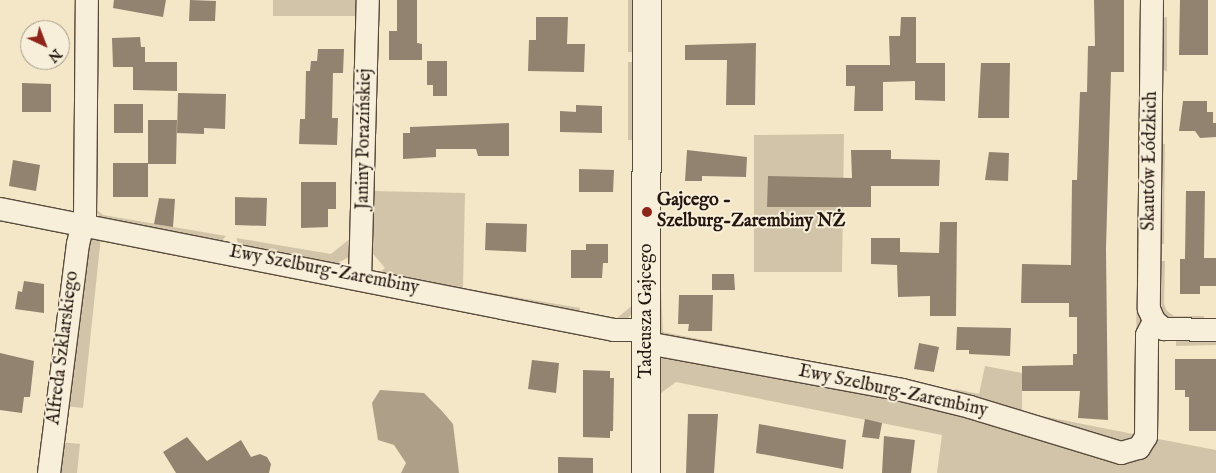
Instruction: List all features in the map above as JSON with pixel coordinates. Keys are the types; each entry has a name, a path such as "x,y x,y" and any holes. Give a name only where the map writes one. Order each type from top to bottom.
{"street":[{"name":"Alfreda Szklarskiego","path":"49,473 78,244 84,224 87,191 88,0"},
{"name":"Janiny Porazińskiej","path":"360,278 368,0"},
{"name":"Tadeusza Gajcego","path":"646,473 647,0"},
{"name":"Skautów Łódzkich","path":"1135,450 1143,444 1148,431 1147,335 1154,321 1149,309 1152,0"},
{"name":"Ewy Szelburg-Zarembiny","path":"0,209 360,278 902,390 970,407 1115,453 1135,450"},
{"path":"1154,321 1170,330 1216,330"}],"shaded area":[{"path":"273,0 361,0 360,16 273,16"},
{"path":"628,0 635,0 635,52 628,52"},
{"path":"1167,17 1167,72 1162,68 1162,18"},
{"path":"628,62 635,62 634,140 628,140"},
{"path":"844,134 842,272 754,272 754,135"},
{"path":"1160,144 1165,144 1164,244 1158,244"},
{"path":"371,191 465,193 463,288 580,308 579,312 617,318 639,300 636,310 628,318 616,321 378,274 385,268 369,249"},
{"path":"93,207 103,215 226,236 219,244 102,220"},
{"path":"357,233 351,256 336,264 239,245 236,238 331,254"},
{"path":"101,236 83,408 65,406 89,239"},
{"path":"1137,246 1145,248 1142,366 1136,367"},
{"path":"1158,261 1165,261 1164,304 1167,311 1174,316 1204,316 1204,322 1172,321 1162,312"},
{"path":"655,289 661,289 663,332 898,378 662,335 657,330"},
{"path":"1176,337 1216,337 1216,345 1176,346"},
{"path":"657,355 942,406 1122,465 1139,460 1153,438 1216,450 1216,473 937,473 942,435 676,382 661,393 660,473 654,473"},
{"path":"985,366 1022,373 1022,412 1133,434 1144,425 1129,444 956,397 955,389 979,394"},
{"path":"380,390 424,393 442,411 453,424 459,473 401,473 406,463 394,445 378,440 372,403"},
{"path":"60,442 80,444 77,473 56,473"}],"building":[{"path":"114,0 166,0 163,17 113,8"},
{"path":"190,0 216,1 215,21 189,21"},
{"path":"397,0 417,0 417,43 422,44 422,60 389,60 389,31 397,31"},
{"path":"1094,0 1124,0 1124,72 1111,72 1106,248 1108,420 1078,418 1080,391 1022,391 1022,366 1073,365 1073,354 1077,354 1077,317 1069,317 1069,303 1021,303 1022,264 1071,265 1072,180 1077,180 1080,92 1087,92 1088,46 1095,46"},
{"path":"1180,0 1208,0 1208,55 1179,55"},
{"path":"536,17 568,17 567,44 585,44 584,72 528,71 529,40 536,40"},
{"path":"901,17 916,17 916,63 945,63 945,101 915,100 915,81 883,82 883,111 854,111 855,86 846,86 846,65 890,65 889,36 900,36"},
{"path":"140,37 141,47 145,47 145,62 177,62 177,91 133,90 133,67 113,67 112,38"},
{"path":"756,43 755,105 726,105 727,60 685,60 685,45"},
{"path":"318,49 344,49 343,73 333,73 332,118 338,118 337,145 299,144 300,119 305,119 306,71 310,71 311,61 317,61"},
{"path":"427,61 447,61 447,96 433,96 433,85 427,85"},
{"path":"981,63 1010,63 1009,118 978,118"},
{"path":"22,83 51,84 51,112 22,112"},
{"path":"178,93 226,94 225,129 204,128 204,134 177,133"},
{"path":"1183,101 1207,101 1207,112 1213,112 1213,123 1216,123 1216,137 1200,138 1195,131 1179,131"},
{"path":"114,104 143,104 143,133 114,133"},
{"path":"576,105 602,106 602,133 560,132 560,111 576,112"},
{"path":"148,120 177,120 176,164 148,164 148,197 113,197 113,163 148,163"},
{"path":"509,123 509,156 478,156 476,149 436,149 436,157 403,159 403,133 410,133 410,127"},
{"path":"687,150 747,157 746,177 702,176 702,181 685,181"},
{"path":"851,150 891,150 891,159 940,160 939,186 871,186 871,207 767,207 768,176 852,178"},
{"path":"989,152 1009,153 1008,181 985,180"},
{"path":"13,160 40,165 36,191 9,186"},
{"path":"579,169 614,170 613,192 579,192"},
{"path":"301,182 336,182 336,209 328,209 328,227 301,228"},
{"path":"1186,191 1205,191 1204,258 1216,258 1216,286 1200,286 1200,294 1180,294 1180,259 1185,259"},
{"path":"235,197 267,198 266,226 235,225"},
{"path":"159,198 175,199 173,227 154,224"},
{"path":"940,222 957,222 956,316 930,316 930,296 898,297 897,265 871,264 871,238 900,238 900,252 939,253"},
{"path":"486,223 527,224 526,252 485,250"},
{"path":"586,244 608,244 608,263 603,263 602,278 571,278 571,250 586,250"},
{"path":"712,274 734,274 735,290 712,290"},
{"path":"24,281 44,284 44,313 15,309 18,291 22,292"},
{"path":"679,295 713,295 712,331 688,331 689,324 678,324"},
{"path":"957,327 1011,328 1010,356 969,354 969,350 956,350"},
{"path":"919,343 939,347 934,372 914,369"},
{"path":"0,353 34,361 30,397 24,397 22,413 0,410"},
{"path":"1175,359 1216,359 1216,431 1189,431 1189,397 1185,397 1185,390 1175,390"},
{"path":"532,360 559,363 556,393 528,389"},
{"path":"583,370 610,371 610,378 614,378 613,431 610,431 610,438 583,437"},
{"path":"688,414 718,414 714,473 686,473"},
{"path":"865,419 882,423 879,439 862,437"},
{"path":"759,424 846,440 843,469 756,453"},
{"path":"884,436 915,440 911,473 882,473"},
{"path":"187,437 207,461 241,440 251,457 260,454 267,457 271,464 269,473 176,473 163,452"},
{"path":"558,457 593,458 593,473 558,473"}],"place":[{"name":"Gajcego - Szelburg-Zarembiny NŻ","path":"647,212"}]}
